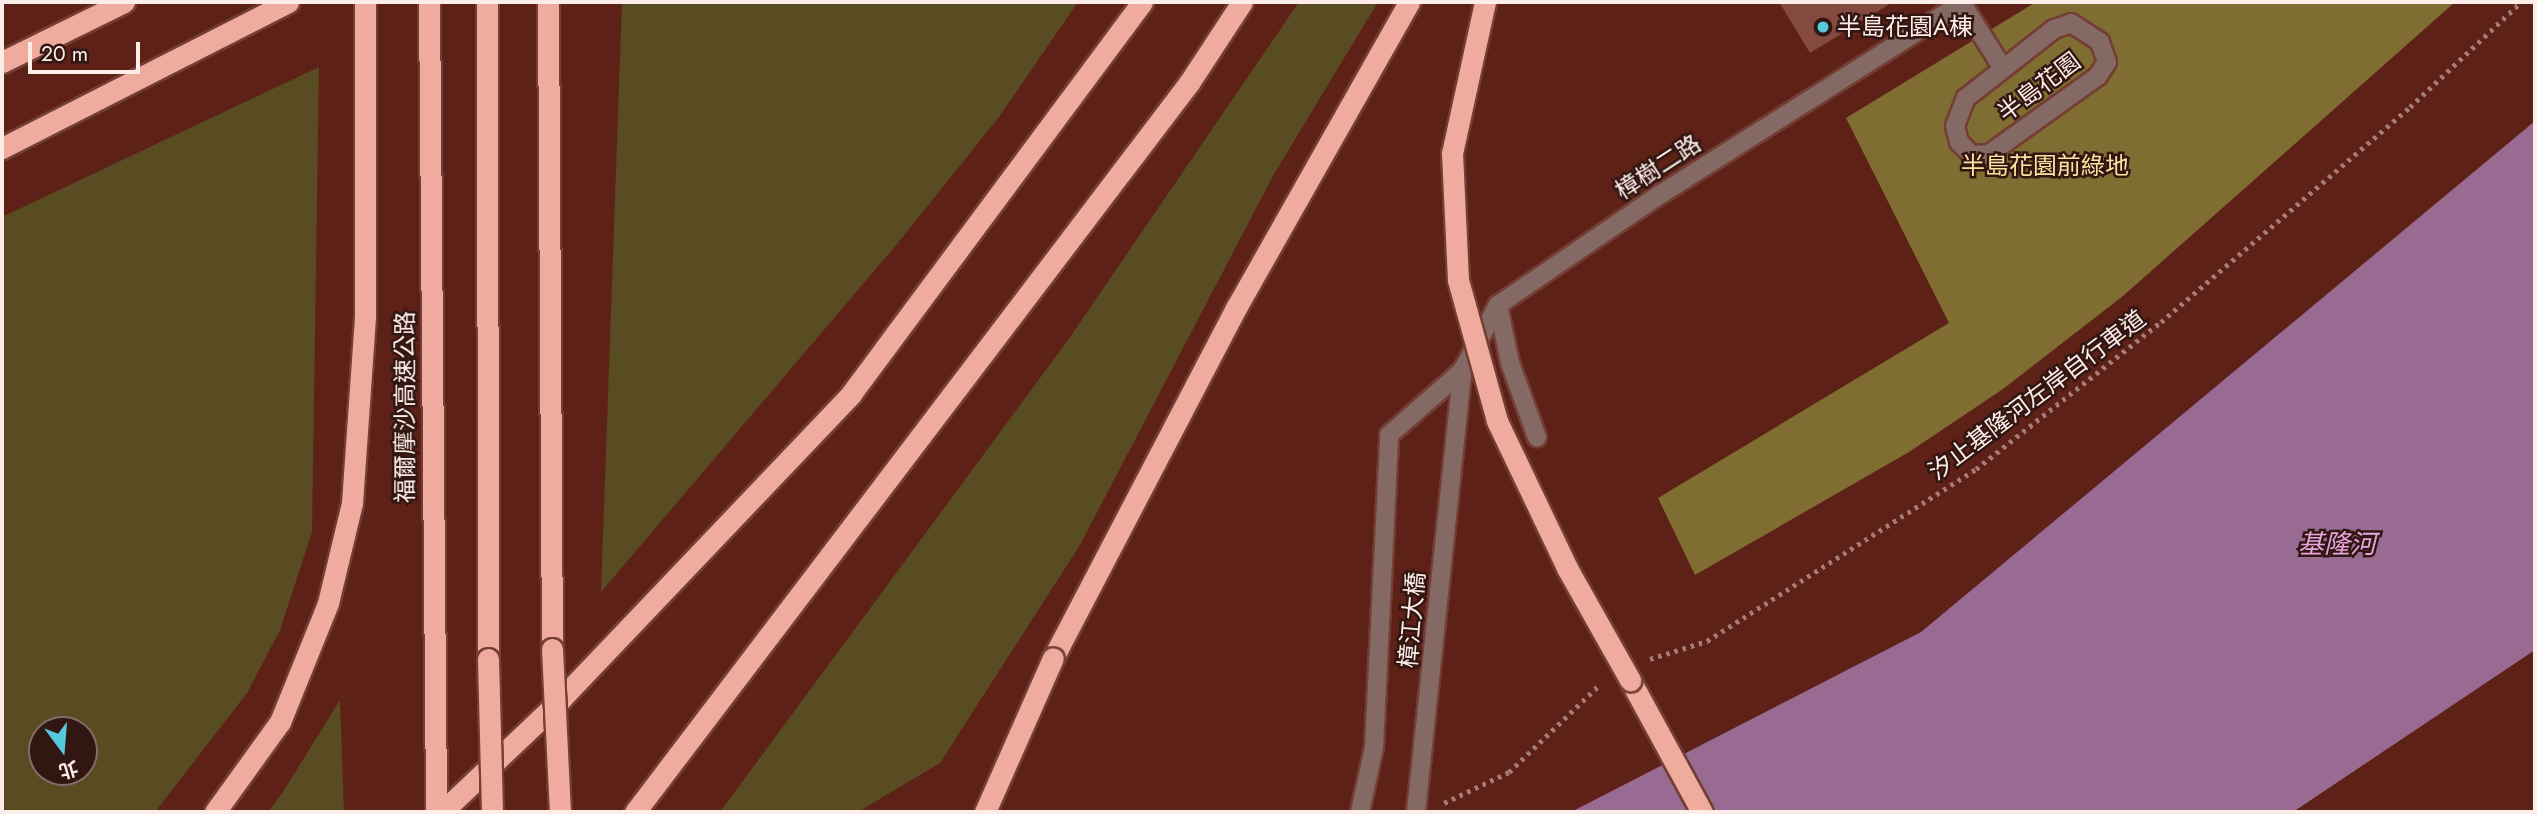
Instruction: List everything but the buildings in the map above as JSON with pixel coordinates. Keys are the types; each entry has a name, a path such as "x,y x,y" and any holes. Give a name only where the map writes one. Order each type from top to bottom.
{"highway":[{"path":"2,62 124,2"},
{"path":"2,148 288,2"},
{"path":"215,812 280,722 328,603 352,503 365,316 365,2"},
{"name":"福爾摩沙高速公路","path":"429,2 436,812"},
{"path":"487,2 492,812"},
{"path":"548,2 552,649 560,812"},
{"path":"442,812 560,700 850,394 1142,2"},
{"path":"635,812 1189,83 1242,2"},
{"path":"985,812 1053,658 1236,308 1409,2"},
{"path":"1485,2 1452,153 1458,280 1497,421 1567,568 1702,812"}],"street":[{"name":"半島花園","path":"1962,2 2002,67"},
{"name":"樟樹二路","path":"1454,432 1462,371 1498,304 1962,2"},
{"name":"半島花園","path":"2071,23 2100,42 2107,62 2098,76 1989,154 1972,155 1959,142 1955,126 1960,108 2002,67 2071,23"},
{"path":"1498,304 1510,363 1537,438"},
{"path":"1360,812 1374,747 1389,435 1462,371"},
{"name":"樟江大橋","path":"1416,812 1454,432"}],"path":[{"name":"汐止基隆河左岸自行車道","path":"1640,662 1707,641 1976,469 2161,322 2410,107 2521,2"},
{"path":"1436,807 1509,772 1604,680"}],"shaded area":[{"path":"622,2 1078,2 999,117 897,244 601,592"},
{"path":"1299,2 1378,2 1274,174 1080,545 940,763 858,812 720,812 1068,340"},
{"path":"319,67 312,532 280,630 247,693 155,812 2,812 2,217"},
{"path":"340,700 344,812 268,812 283,792"}],"green space":[{"name":"半島花園前綠地","path":"2036,2 2455,2 2123,296 2003,389 1909,452 1695,575 1658,498 1949,323 1846,118"}],"water":[{"name":"基隆河","path":"2535,121 2535,650 2293,812 1571,812 1921,632"}],"place":[{"name":"半島花園A棟","path":"1823,27"}]}
